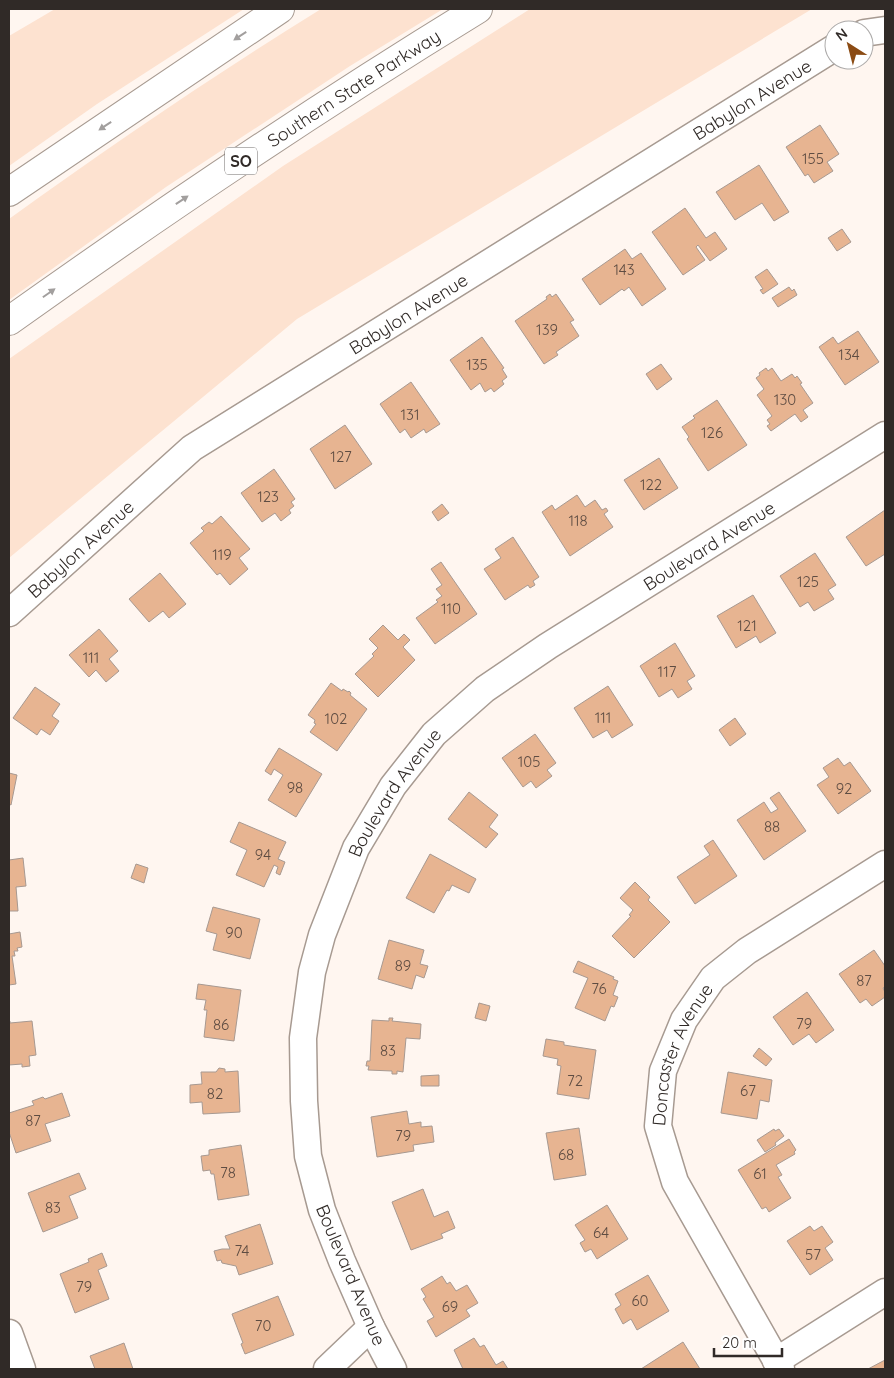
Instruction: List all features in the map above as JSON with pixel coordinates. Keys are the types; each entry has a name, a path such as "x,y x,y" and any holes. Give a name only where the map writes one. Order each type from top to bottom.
{"highway":[{"path":"9,192 280,9"},
{"name":"Southern State Parkway","path":"9,321 242,160 478,9"}],"street":[{"name":"Babylon Avenue","path":"9,614 192,448 824,54"},
{"name":"Boulevard Avenue","path":"393,1369 371,1327 322,1210 308,1156 304,1101 303,1038 312,972 322,935 356,848 393,786 434,734 485,689 548,646 885,435"},
{"name":"Doncaster Avenue","path":"778,1365 675,1182 658,1126 663,1071 684,1020 713,978 747,951 885,864"},
{"path":"778,1365 885,1292"},
{"path":"327,1369 371,1327"},
{"path":"9,1333 22,1369"}],"shaded area":[{"path":"55,9 244,9 97,104 9,166 9,36"},
{"path":"321,9 443,9 350,66 166,187 9,300 9,219 163,111"},
{"path":"530,9 812,9 297,319 9,558 9,359 283,166"}],"building":[{"path":"820,125 839,154 827,162 833,171 814,183 808,174 805,176 786,147"},
{"path":"759,165 789,212 774,221 762,203 735,220 716,192"},
{"path":"685,208 706,238 715,232 727,249 710,261 698,245 696,247 705,260 683,275 652,232"},
{"path":"842,229 851,242 837,251 828,238"},
{"path":"625,249 632,259 641,253 666,289 642,306 629,287 624,291 622,289 600,305 582,279"},
{"path":"767,269 778,284 763,294 760,290 763,289 755,277"},
{"path":"789,287 792,291 794,289 797,295 778,307 772,298"},
{"path":"550,294 552,297 556,294 574,320 570,322 579,336 556,352 558,355 544,364 515,321 547,299 546,297"},
{"path":"858,331 879,362 845,385 819,347 833,337 838,344"},
{"path":"482,337 504,368 502,369 507,377 502,381 504,384 494,392 491,388 485,392 480,383 471,390 450,360"},
{"path":"661,364 672,379 657,390 646,374"},
{"path":"766,368 768,371 772,368 781,381 792,374 795,378 797,376 813,403 803,410 808,417 801,422 795,414 771,431 767,426 770,424 767,420 772,416 757,395 764,389 756,378"},
{"path":"411,382 440,424 426,433 424,429 411,438 405,429 400,433 380,404"},
{"path":"717,400 747,445 708,471 687,439 689,437 682,427 695,418 693,416"},
{"path":"345,425 372,464 335,489 310,449"},
{"path":"659,458 678,488 644,510 624,480"},
{"path":"274,469 295,499 291,502 294,506 289,510 291,513 281,521 275,513 262,522 241,493"},
{"path":"577,495 585,507 595,500 602,510 606,508 608,511 604,514 613,527 570,556 542,512 552,505 555,510"},
{"path":"442,504 449,513 438,521 432,512"},
{"path":"885,510 885,554 866,566 846,537"},
{"path":"221,516 250,549 239,558 248,569 230,585 220,573 217,575 190,543 204,531 201,528 209,522 212,524"},
{"path":"513,537 539,577 533,581 535,585 530,588 528,585 505,600 484,569 501,558 495,549"},
{"path":"815,553 836,585 828,590 834,599 814,611 808,602 800,607 780,576"},
{"path":"441,562 477,614 435,644 416,618 438,602 436,600 442,596 436,589 442,585 431,569"},
{"path":"160,573 186,604 169,618 163,611 149,622 129,599"},
{"path":"753,595 776,633 760,643 756,636 736,648 717,616"},
{"path":"383,625 398,640 404,634 410,640 403,647 415,660 378,697 355,674 374,656 372,654 378,648 369,639"},
{"path":"99,629 118,651 109,659 119,671 106,682 96,670 89,677 69,655"},
{"path":"675,643 695,676 687,681 692,689 678,698 672,689 659,697 640,666"},
{"path":"331,683 342,691 343,689 349,691 350,695 367,709 337,751 310,732 316,724 314,723 315,720 308,715"},
{"path":"608,686 633,725 612,738 607,730 593,738 574,708"},
{"path":"35,687 60,704 52,716 59,721 50,735 41,729 37,735 13,718"},
{"path":"735,718 746,734 730,746 719,730"},
{"path":"535,734 556,763 547,770 552,776 536,788 531,781 523,787 502,758"},
{"path":"279,748 322,774 296,817 268,800 283,775 274,769 271,775 265,771"},
{"path":"838,758 844,766 850,762 871,791 838,814 817,785 829,777 823,768"},
{"path":"9,773 17,775 11,805 9,804"},
{"path":"469,792 498,815 489,827 498,834 486,848 448,819"},
{"path":"779,792 806,831 764,860 737,820 764,802 771,813 778,809 770,798"},
{"path":"239,822 286,842 278,859 285,862 280,875 276,873 278,867 274,865 264,887 236,875 247,850 230,842"},
{"path":"713,840 737,876 695,904 677,877 710,855 704,846"},
{"path":"430,854 476,879 469,893 452,885 449,891 447,890 434,913 406,898"},
{"path":"23,858 26,886 16,887 18,911 9,911 9,860"},
{"path":"136,864 148,868 144,883 131,878"},
{"path":"635,882 650,897 648,900 670,922 634,958 612,936 631,916 629,915 633,910 620,898"},
{"path":"213,907 260,919 250,959 213,950 217,934 206,931"},
{"path":"20,932 22,947 17,948 18,951 14,951 15,956 12,956 16,984 9,985 9,934"},
{"path":"389,940 424,950 420,964 428,966 424,978 416,975 412,989 378,979"},
{"path":"874,950 885,966 885,987 883,988 885,997 872,1006 866,999 860,1003 839,974"},
{"path":"578,961 614,977 613,979 618,981 613,995 618,997 614,1007 611,1006 605,1021 575,1008 588,978 573,972"},
{"path":"198,984 241,990 234,1041 204,1037 207,1010 204,1010 206,1000 196,999"},
{"path":"807,992 834,1030 816,1043 809,1034 793,1045 773,1017"},
{"path":"479,1003 490,1006 486,1021 475,1018"},
{"path":"389,1018 393,1018 392,1021 421,1024 420,1039 406,1038 403,1072 397,1071 397,1074 392,1074 392,1071 368,1070 369,1066 366,1066 367,1061 370,1061 372,1020 389,1021"},
{"path":"10,1021 10,1023 32,1021 36,1055 29,1056 30,1066 22,1067 22,1064 9,1065"},
{"path":"546,1039 564,1042 564,1045 596,1050 589,1099 557,1094 561,1066 557,1065 558,1059 543,1056"},
{"path":"759,1048 772,1059 766,1066 753,1056"},
{"path":"219,1068 225,1069 225,1072 238,1071 240,1112 203,1114 202,1102 190,1103 190,1085 202,1084 201,1072 216,1072"},
{"path":"728,1072 772,1080 769,1102 760,1100 757,1119 721,1113"},
{"path":"439,1075 439,1086 421,1086 421,1076"},
{"path":"62,1093 70,1116 45,1124 51,1141 16,1153 9,1132 9,1113 34,1105 32,1101"},
{"path":"407,1111 409,1124 421,1122 421,1127 432,1126 434,1142 413,1145 414,1151 377,1157 371,1117"},
{"path":"579,1128 586,1175 554,1180 546,1133"},
{"path":"774,1129 775,1131 779,1129 784,1136 775,1143 776,1145 765,1152 757,1140"},
{"path":"789,1139 796,1150 795,1154 776,1165 782,1175 778,1177 791,1198 769,1212 766,1207 762,1209 738,1170"},
{"path":"241,1145 249,1195 218,1200 214,1174 211,1174 210,1170 203,1171 201,1156 209,1155 209,1150"},
{"path":"79,1173 86,1189 69,1196 78,1218 43,1232 28,1193"},
{"path":"423,1189 434,1217 448,1211 455,1228 441,1234 443,1238 411,1250 392,1202"},
{"path":"607,1205 628,1239 597,1259 591,1249 585,1252 580,1243 585,1240 575,1225"},
{"path":"260,1224 273,1264 239,1275 236,1266 222,1263 221,1260 217,1261 214,1251 230,1249 225,1236"},
{"path":"810,1226 814,1231 822,1226 833,1242 825,1248 833,1260 810,1275 787,1241"},
{"path":"102,1253 107,1266 98,1270 109,1299 75,1313 60,1274 89,1262 88,1259"},
{"path":"648,1275 669,1311 637,1330 631,1319 623,1324 615,1309 621,1305 615,1294"},
{"path":"442,1276 447,1284 450,1282 456,1291 467,1285 478,1303 466,1310 470,1316 436,1337 427,1321 434,1317 423,1299 426,1297 421,1289"},
{"path":"278,1296 294,1335 245,1354 232,1314"},
{"path":"474,1338 480,1347 484,1345 496,1365 503,1361 508,1369 463,1369 454,1350"},
{"path":"683,1342 700,1369 641,1369"},
{"path":"124,1343 133,1369 95,1369 90,1356"},
{"path":"885,1360 885,1369 868,1369"}]}
